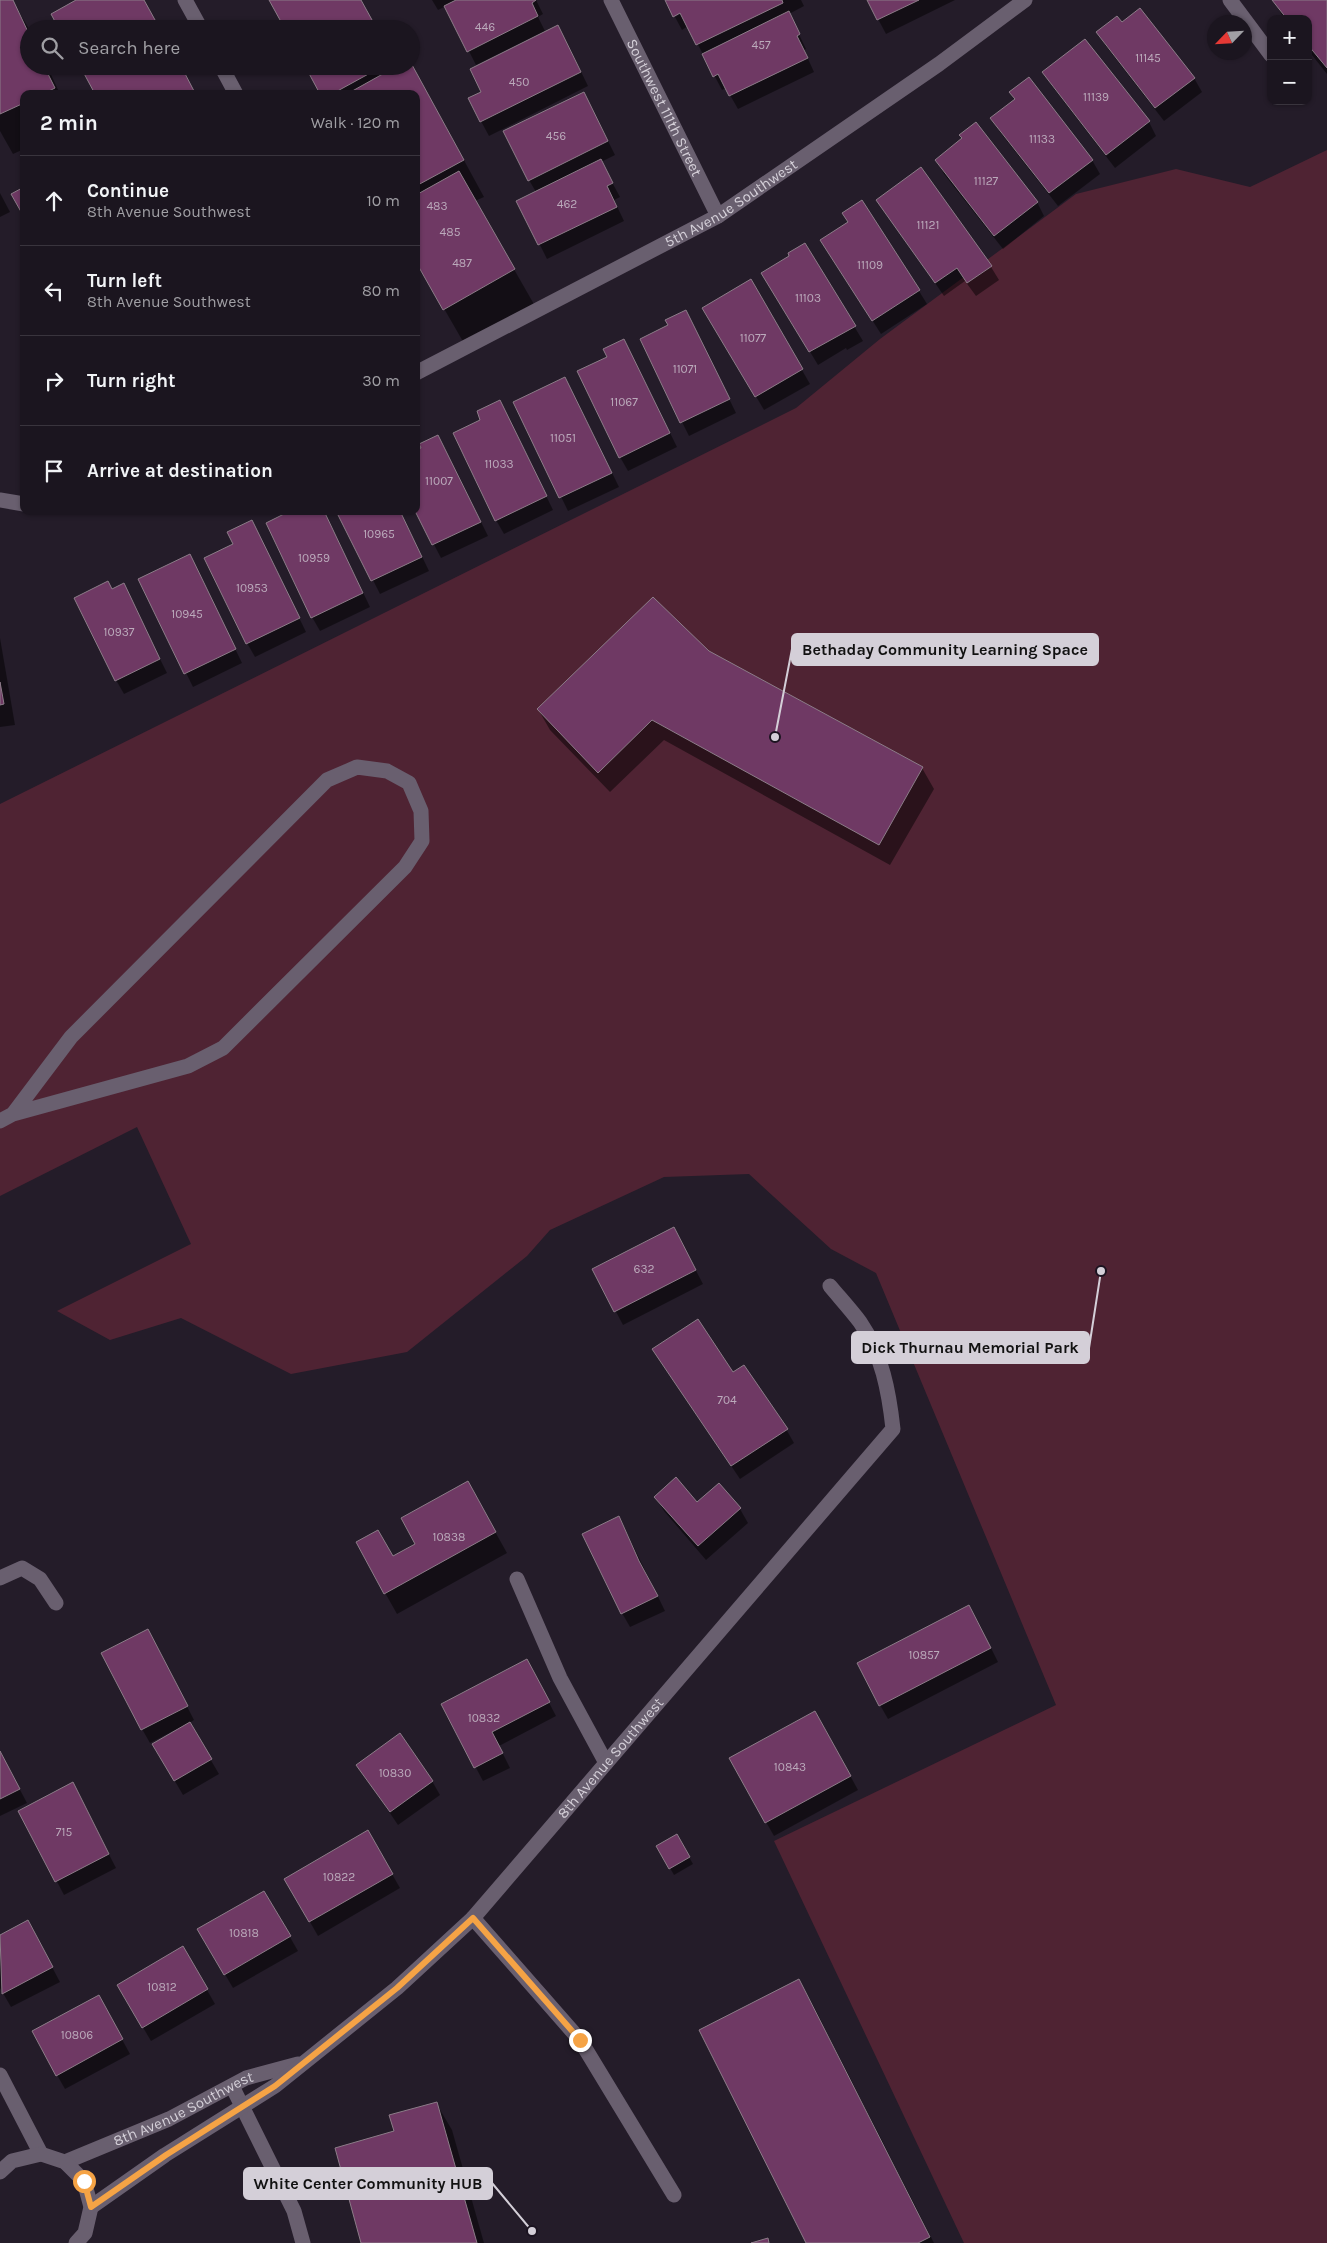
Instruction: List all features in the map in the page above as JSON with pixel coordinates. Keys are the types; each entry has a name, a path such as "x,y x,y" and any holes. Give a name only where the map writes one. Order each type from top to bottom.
{"street":[{"path":"185,0 196,20"},
{"name":"Southwest 111th Street","path":"611,0 718,216"},
{"name":"5th Avenue Southwest","path":"420,371 718,216 939,64 1025,0"},
{"path":"1230,0 1267,50"},
{"path":"226,75 234,90"},
{"path":"0,500 20,503"},
{"path":"357,767 387,771 408,783 421,811 422,841 405,867 223,1048 188,1066 7,1117 70,1037 327,780 357,767"},
{"name":"8th Avenue Southwest","path":"91,2207 158,2160 275,2086 397,1988 473,1918 893,1429 888,1388 879,1359 861,1324 830,1286"},
{"path":"0,1578 22,1568 40,1580 56,1602"},
{"path":"517,1579 560,1678 606,1763"},
{"path":"473,1918 580,2040 674,2194"},
{"name":"8th Avenue Southwest","path":"65,2162 169,2119 246,2078 304,2062"},
{"path":"0,2075 41,2154"},
{"path":"232,2086 294,2211 303,2243"},
{"path":"0,2172 12,2161 41,2154 65,2162 84,2181 91,2207 83,2240"}],"shaded area":[{"path":"1327,150 1327,2243 964,2243 774,1841 1056,1705 876,1273 831,1249 749,1174 664,1177 550,1230 527,1256 407,1352 291,1374 181,1318 110,1340 57,1311 191,1244 137,1127 0,1196 0,804 796,408 880,339 1076,194 1176,169 1250,187"}],"building":[{"path":"0,0 13,0 22,20 20,20 20,75 48,75 55,88 51,90 20,90 20,105 0,114"},
{"path":"76,0 144,0 155,20 54,20 51,14"},
{"path":"269,0 361,0 372,20 280,20"},
{"path":"456,0 536,0 532,3 538,16 467,52 444,6"},
{"path":"665,0 782,0 783,3 696,45 680,13 673,17"},
{"path":"867,0 919,0 877,20"},
{"path":"1272,0 1327,0 1327,68 1312,50 1312,15 1284,15"},
{"path":"1140,8 1195,78 1155,108 1096,32 1117,16 1122,22"},
{"path":"789,11 800,34 797,36 808,58 729,96 718,74 713,77 702,54"},
{"path":"558,25 581,72 480,122 468,98 481,92 470,69"},
{"path":"1085,39 1150,121 1106,155 1042,72"},
{"path":"85,75 186,75 193,90 93,90"},
{"path":"310,75 367,75 339,90 318,90"},
{"path":"381,75 418,75 464,160 420,184 420,90 354,90"},
{"path":"1029,77 1093,160 1049,193 990,118 1015,99 1009,92"},
{"path":"584,92 608,141 528,181 503,131"},
{"path":"976,122 1038,202 994,236 935,160 962,138 959,135"},
{"path":"601,159 613,183 607,186 617,207 538,245 516,201"},
{"path":"921,167 992,266 967,283 957,268 935,283 876,200"},
{"path":"459,171 515,269 443,310 420,269 420,193"},
{"path":"20,189 20,210 11,194"},
{"path":"862,200 920,290 872,321 820,240 848,222 842,213"},
{"path":"805,243 856,326 809,352 761,273 789,256 788,253"},
{"path":"751,279 803,369 755,397 702,308"},
{"path":"686,310 730,399 680,423 640,339 668,325 665,320"},
{"path":"624,339 670,433 619,458 577,371 607,357 603,349"},
{"path":"565,377 612,473 559,498 513,402"},
{"path":"500,400 547,496 495,521 453,433 480,420 477,411"},
{"path":"438,435 481,522 432,545 417,515 420,515 420,444"},
{"path":"282,515 326,515 363,593 311,618 266,523"},
{"path":"338,515 402,515 422,557 371,581"},
{"path":"252,520 300,618 246,644 204,558 233,544 227,532"},
{"path":"190,554 236,649 184,674 138,579"},
{"path":"108,581 112,589 124,583 160,659 115,681 74,598"},
{"path":"653,597 709,651 923,767 879,845 652,720 598,773 537,709"},
{"path":"0,682 4,704 0,705"},
{"path":"674,1227 696,1270 614,1312 592,1269"},
{"path":"698,1319 733,1372 744,1365 788,1429 731,1466 652,1349"},
{"path":"676,1477 697,1502 719,1483 741,1508 698,1546 654,1497"},
{"path":"468,1481 496,1532 384,1594 356,1542 378,1530 393,1556 415,1544 401,1518"},
{"path":"619,1516 639,1561 658,1596 621,1614 582,1534"},
{"path":"969,1605 991,1648 879,1706 857,1663"},
{"path":"148,1629 188,1706 141,1730 101,1653"},
{"path":"527,1659 550,1702 492,1732 503,1753 474,1768 441,1704"},
{"path":"815,1711 851,1776 765,1823 729,1758"},
{"path":"190,1722 212,1759 174,1781 152,1744"},
{"path":"400,1733 433,1781 390,1812 356,1765"},
{"path":"0,1751 20,1789 0,1799"},
{"path":"73,1782 109,1854 55,1882 18,1811"},
{"path":"368,1830 393,1874 309,1922 284,1879"},
{"path":"677,1834 690,1857 669,1869 656,1846"},
{"path":"264,1891 291,1936 224,1975 197,1929"},
{"path":"28,1920 53,1967 2,1994 0,1935"},
{"path":"183,1946 208,1989 142,2028 117,1985"},
{"path":"799,1979 930,2237 918,2243 806,2243 699,2030"},
{"path":"99,1995 123,2039 56,2076 32,2031"},
{"path":"437,2102 477,2243 361,2243 335,2148 394,2131 389,2115"},
{"path":"768,2238 769,2243 751,2243"}],"place":[{"name":"Bethaday Community Learning Space","path":"775,737"},
{"name":"Dick Thurnau Memorial Park","path":"1101,1271"},
{"name":"White Center Community HUB","path":"532,2231"}],"route":[{"path":"84,2181 91,2207 150,2165 275,2086 397,1988 473,1918 580,2040"}]}
